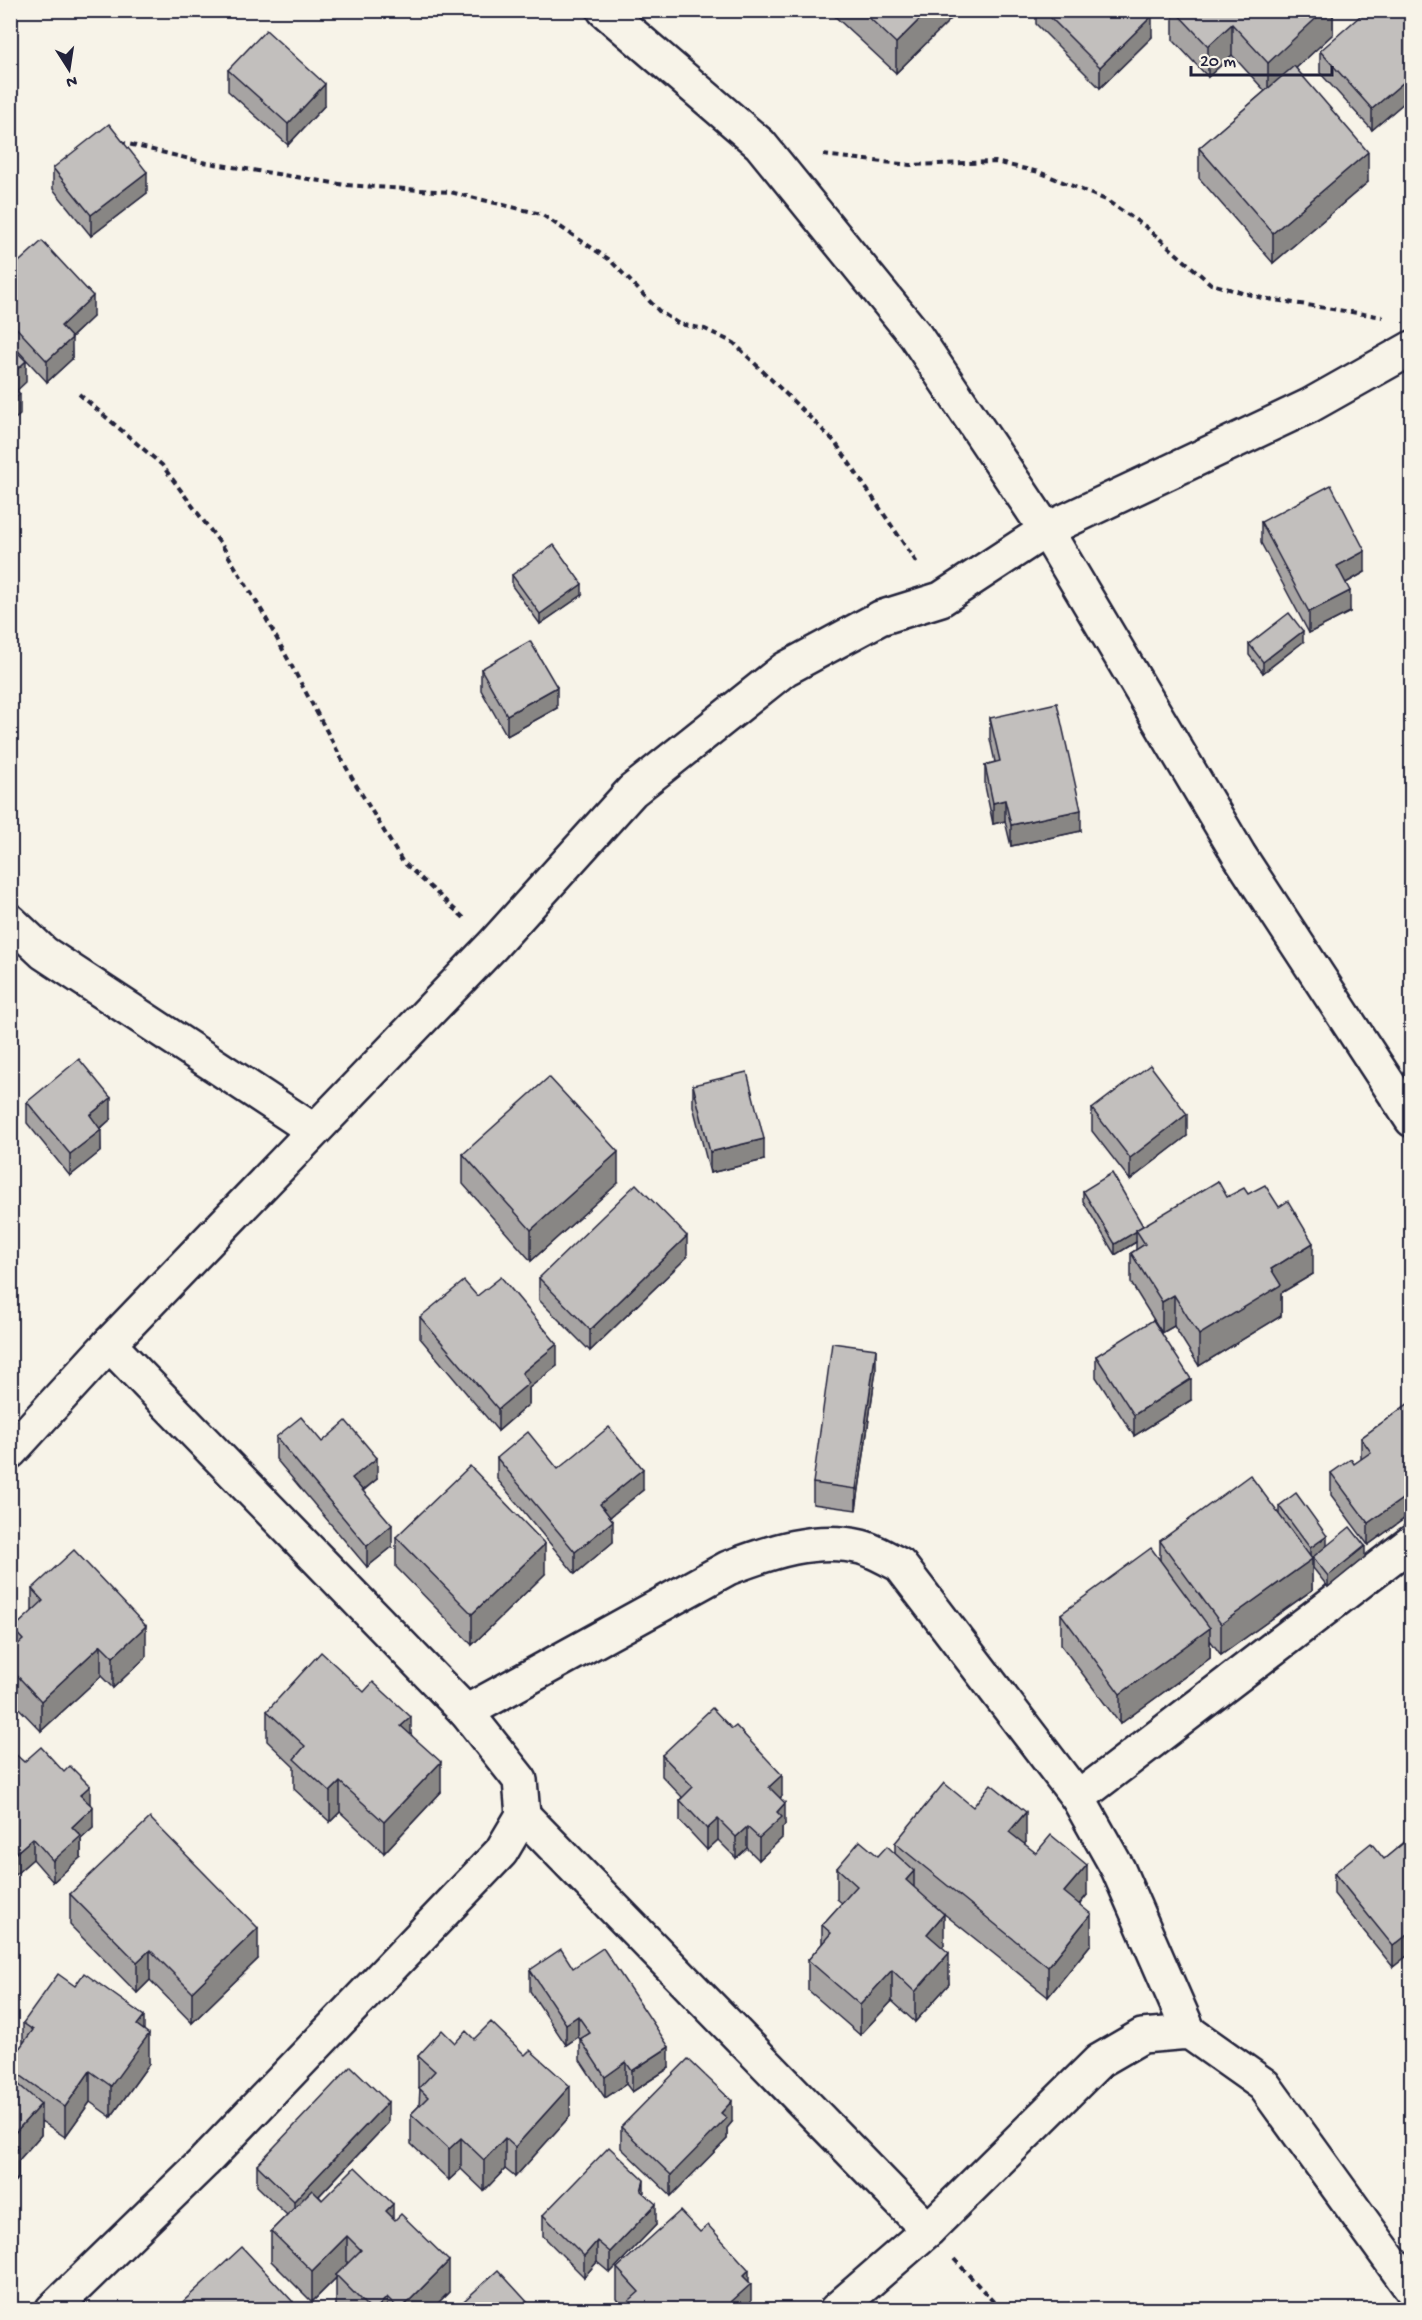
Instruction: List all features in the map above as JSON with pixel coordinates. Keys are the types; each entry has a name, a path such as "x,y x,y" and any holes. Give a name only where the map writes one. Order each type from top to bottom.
{"street":[{"path":"604,10 760,144 915,335 1046,530 1239,855 1412,1120"},
{"path":"10,1452 109,1344 493,945 632,791 785,669 880,618 942,599 1046,530 1309,405 1412,348"},
{"path":"10,921 44,953 313,1130"},
{"path":"52,2310 204,2162 501,1852 523,1815 520,1780 466,1712 109,1344"},
{"path":"1078,1798 1412,1542"},
{"path":"466,1712 728,1568 772,1551 830,1543 862,1547 900,1565 1078,1798 1118,1869 1189,2032 1264,2085 1412,2290"},
{"path":"523,1815 928,2230"},
{"path":"836,2310 928,2230 1099,2061 1142,2036 1189,2032"}],"path":[{"path":"116,141 202,162 346,185 450,192 541,214 610,260 659,311 679,324 705,329 734,343 835,442 942,599"},
{"path":"760,144 858,160 910,165 995,162 1039,172 1107,200 1146,227 1210,284 1262,298 1386,318"},
{"path":"79,394 162,465 223,547 262,611 352,778 402,861 493,945"},
{"path":"928,2230 1000,2310"}],"building":[{"path":"861,10 929,10 896,43"},
{"path":"1043,10 1146,10 1152,16 1100,67"},
{"path":"1174,10 1325,10 1268,63 1232,24 1208,46"},
{"path":"1367,10 1412,10 1412,75 1372,109 1320,51"},
{"path":"266,30 325,84 288,124 228,70"},
{"path":"1294,66 1368,152 1273,233 1199,148"},
{"path":"109,124 147,172 91,215 53,168"},
{"path":"42,241 93,296 61,326 72,338 47,361 10,321 10,270"},
{"path":"10,345 26,361 10,376"},
{"path":"10,384 20,394 10,402"},
{"path":"1331,485 1365,551 1337,566 1350,591 1309,612 1261,522"},
{"path":"554,545 582,584 540,614 512,575"},
{"path":"1289,613 1303,631 1263,662 1249,644"},
{"path":"530,641 557,687 507,715 481,669"},
{"path":"1057,703 1081,810 1011,825 1005,800 993,803 985,765 1000,761 990,718"},
{"path":"79,1059 111,1098 90,1115 101,1130 70,1154 27,1102"},
{"path":"1150,1065 1187,1114 1130,1158 1092,1109"},
{"path":"747,1072 764,1139 710,1152 693,1085"},
{"path":"549,1077 618,1152 531,1230 463,1154"},
{"path":"1112,1173 1143,1226 1115,1244 1083,1191"},
{"path":"1218,1181 1227,1197 1244,1188 1248,1194 1265,1185 1279,1207 1288,1201 1313,1243 1271,1269 1281,1285 1199,1335 1174,1295 1162,1302 1131,1253 1145,1244 1136,1230"},
{"path":"636,1184 687,1236 590,1330 539,1278"},
{"path":"501,1277 557,1344 522,1373 529,1383 498,1409 420,1317 464,1281 477,1296"},
{"path":"1153,1320 1191,1379 1134,1415 1096,1356"},
{"path":"832,1343 876,1349 856,1489 813,1483"},
{"path":"1412,1401 1412,1492 1368,1523 1331,1473 1351,1459 1354,1464 1371,1452 1361,1438"},
{"path":"301,1417 322,1442 346,1421 377,1458 352,1478 392,1525 367,1546 276,1437"},
{"path":"609,1427 643,1469 600,1504 613,1521 575,1552 497,1458 528,1432 558,1469"},
{"path":"470,1466 545,1544 472,1614 396,1537"},
{"path":"1250,1475 1312,1559 1221,1624 1160,1541"},
{"path":"1296,1493 1327,1536 1310,1548 1279,1506"},
{"path":"1350,1527 1365,1546 1328,1576 1313,1557"},
{"path":"1151,1548 1210,1628 1120,1694 1061,1614"},
{"path":"74,1550 146,1626 113,1657 101,1645 41,1701 10,1668 10,1651 23,1640 13,1629 43,1601 32,1589"},
{"path":"321,1652 364,1692 373,1682 411,1717 401,1726 441,1762 384,1822 340,1782 330,1792 294,1759 305,1746 267,1711"},
{"path":"712,1708 732,1729 736,1726 782,1775 769,1787 785,1803 777,1812 782,1817 759,1838 747,1827 736,1837 718,1819 707,1829 680,1800 693,1787 662,1755"},
{"path":"41,1747 64,1772 70,1766 90,1786 80,1795 93,1807 72,1827 81,1836 53,1861 33,1838 10,1858 10,1751 24,1762"},
{"path":"944,1783 973,1807 991,1784 1026,1812 1009,1832 1036,1853 1051,1835 1087,1865 1064,1892 1091,1914 1048,1967 895,1843"},
{"path":"150,1818 258,1928 192,1992 150,1950 137,1962 70,1894"},
{"path":"1412,1836 1412,1931 1393,1946 1334,1873 1371,1843 1384,1859"},
{"path":"860,1841 878,1856 887,1846 914,1871 906,1880 944,1914 927,1934 949,1953 915,1992 892,1970 860,2005 808,1960 831,1933 822,1925 857,1886 837,1868"},
{"path":"603,1948 669,2047 632,2071 626,2062 605,2077 580,2039 590,2033 578,2016 566,2024 530,1970 561,1949 573,1968"},
{"path":"84,1973 144,2016 137,2025 149,2034 111,2086 90,2071 65,2107 10,2068 10,2061 33,2030 23,2023 58,1974 75,1986"},
{"path":"491,2022 525,2055 530,2050 570,2086 515,2147 505,2138 484,2160 461,2138 449,2149 411,2114 428,2097 419,2088 435,2071 418,2056 442,2030 455,2043 466,2031 474,2039"},
{"path":"688,2059 732,2101 721,2113 727,2118 671,2175 621,2127"},
{"path":"351,2066 388,2102 294,2201 257,2165"},
{"path":"10,2077 41,2104 10,2138"},
{"path":"10,2141 18,2147 10,2156"},
{"path":"609,2147 644,2180 641,2191 656,2204 610,2252 597,2241 584,2256 543,2215"},
{"path":"355,2167 393,2204 386,2211 395,2220 401,2214 449,2261 400,2310 387,2297 375,2310 371,2310 336,2275 361,2250 347,2236 312,2271 271,2231 312,2190 322,2200"},
{"path":"680,2211 700,2232 708,2225 749,2270 743,2276 751,2284 722,2310 626,2310 623,2306 639,2292 617,2268"},
{"path":"242,2247 293,2302 285,2310 174,2310"},
{"path":"498,2270 530,2305 525,2310 454,2310"}]}
